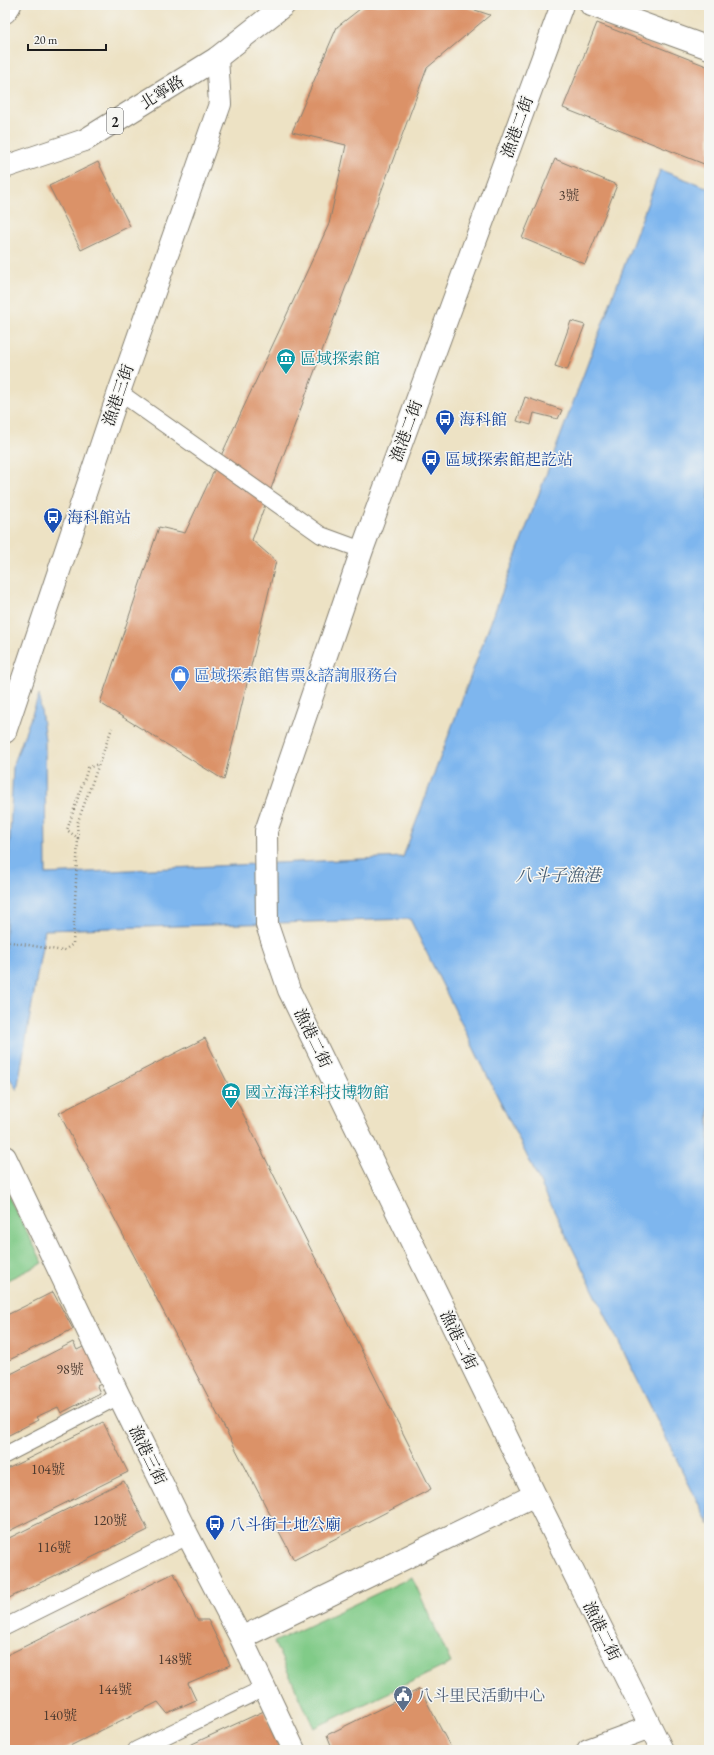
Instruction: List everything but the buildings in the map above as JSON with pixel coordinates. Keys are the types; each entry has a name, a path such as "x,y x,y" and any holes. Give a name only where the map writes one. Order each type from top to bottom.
{"street":[{"path":"5,12 10,5"},
{"name":"北寧路","path":"5,167 85,140 217,58 284,5"},
{"name":"漁港二街","path":"562,5 362,550 266,831 267,925 289,990 535,1496 662,1750"},
{"path":"591,5 709,48"},
{"name":"漁港三街","path":"5,732 119,392 220,104 217,58"},
{"name":"漁港三街","path":"5,1157 119,1396 188,1536 241,1638 294,1750"},
{"path":"241,1638 535,1496"},
{"path":"588,1750 650,1728"}],"lane":[{"path":"119,392 321,535 362,550"},
{"path":"5,1455 119,1396"},
{"path":"5,1626 188,1536"},
{"path":"136,1750 264,1688"}],"path":[{"path":"5,941 63,951 73,944 78,838 77,824 112,728"},
{"path":"78,838 66,830 88,768 98,764"}],"green space":[{"path":"5,1190 43,1263 5,1281"},
{"path":"412,1577 451,1663 314,1728 274,1642"}],"water":[{"name":"八斗子漁港","path":"660,170 709,188 709,1525 410,919 45,930 17,1090 5,1070 5,947 13,766 39,695 45,740 46,874 403,857"}],"place":[{"name":"區域探索館","path":"286,375"},
{"name":"海科館","path":"445,436"},
{"name":"區域探索館起訖站","path":"431,476"},
{"name":"海科館站","path":"53,534"},
{"name":"區域探索館售票&諮詢服務台","path":"180,692"},
{"name":"國立海洋科技博物館","path":"231,1109"},
{"name":"八斗街土地公廟","path":"215,1541"},
{"name":"八斗里民活動中心","path":"403,1712"}]}
